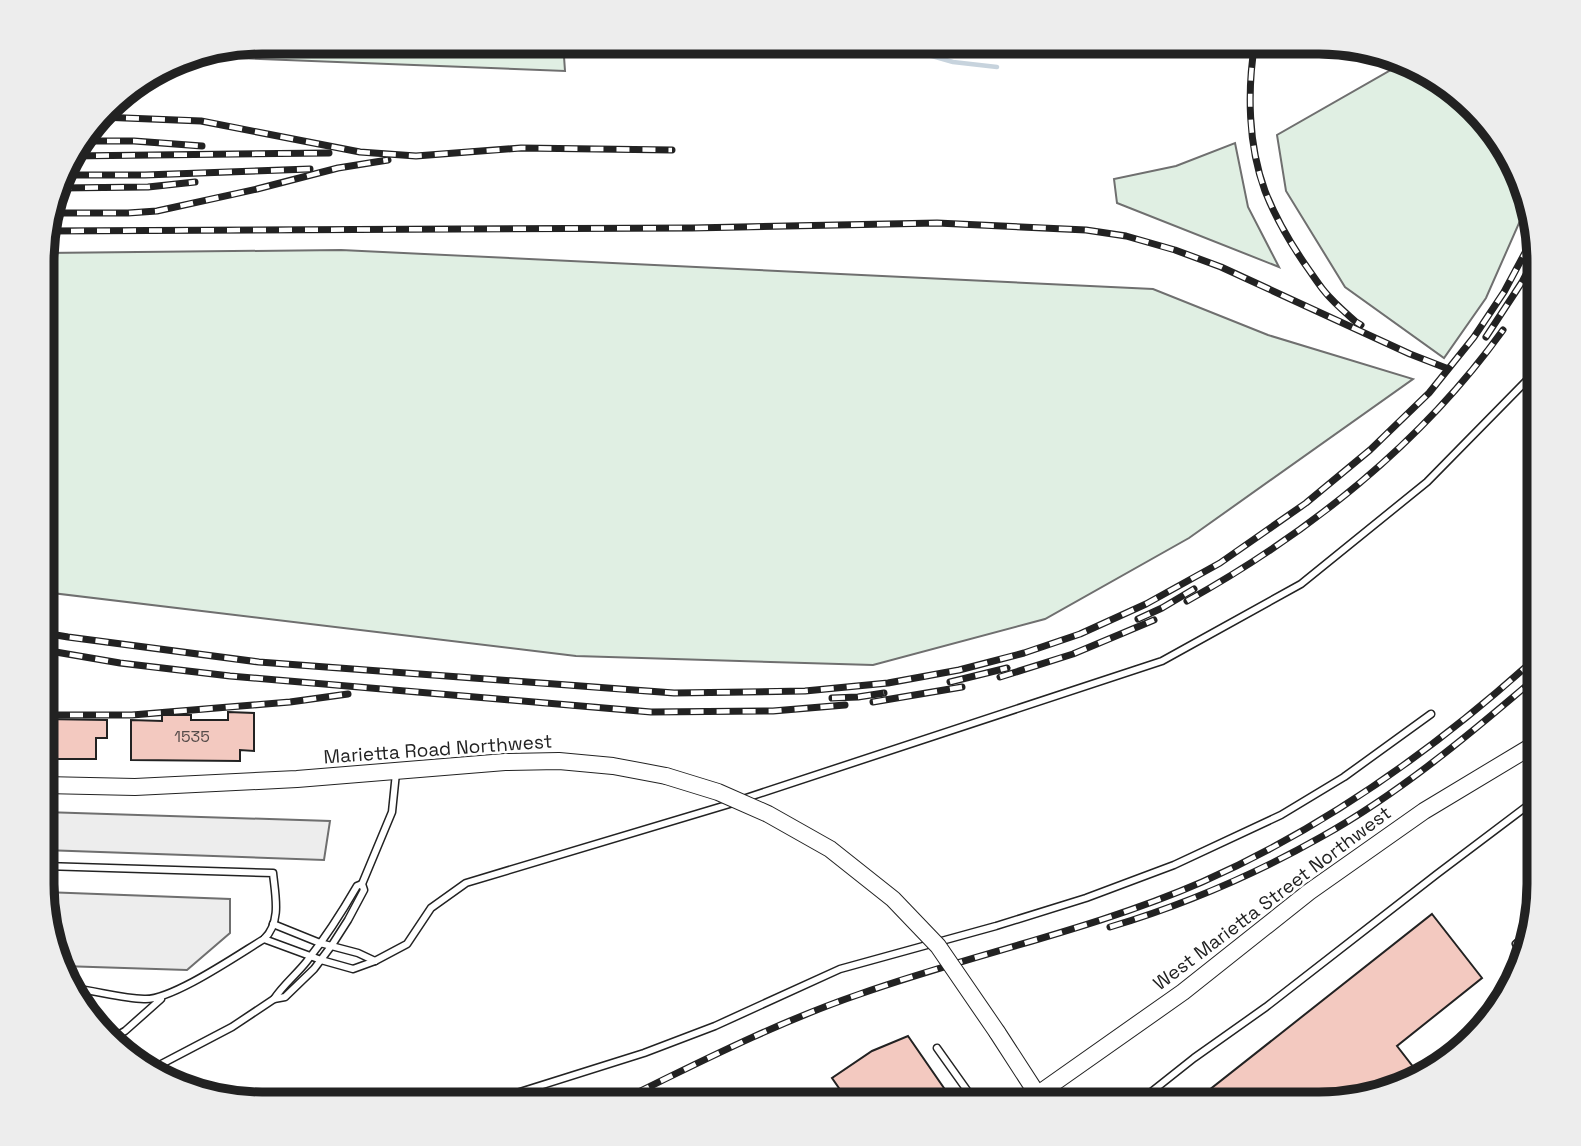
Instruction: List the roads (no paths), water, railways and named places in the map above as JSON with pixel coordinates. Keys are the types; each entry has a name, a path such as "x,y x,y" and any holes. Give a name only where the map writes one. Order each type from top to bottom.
{"street":[{"name":"West Marietta Street Northwest","path":"1048,1092 1183,992 1309,892 1424,811 1526,751"},
{"name":"Marietta Road Northwest","path":"55,785 135,787 297,779 505,762 559,761 613,766 666,776 718,792 768,814 830,849 893,899 938,946 997,1032 1030,1092"}],"lane":[{"path":"264,939 353,970 407,944 431,908 466,883 700,813 1162,661 1301,584 1427,482 1526,381"},
{"path":"522,1091 644,1053 715,1026 841,969 1048,910 1174,865 1281,815 1344,776 1431,714"},
{"path":"160,1065 232,1027 274,999 311,956 340,916 357,886 362,884 392,812 396,771"},
{"path":"1151,1092 1526,807"},
{"path":"55,866 273,873 276,912 270,933 213,971 162,997 119,1034"},
{"path":"274,999 285,997 314,969 331,947 364,890 362,884"},
{"path":"273,924 375,961"},
{"path":"83,990 146,1000 162,997"},
{"path":"937,1048 968,1092"}],"waterway":[{"path":"925,55 953,62 997,67"}],"railway":[{"path":"1254,55 1250,98 1252,136 1265,191 1296,251 1319,284 1336,304 1361,325"},
{"path":"113,118 201,121 360,152 416,156 521,148 672,150"},
{"path":"93,141 202,146"},
{"path":"83,156 329,153"},
{"path":"60,213 157,211 338,168 388,160"},
{"path":"74,175 310,169"},
{"path":"68,188 148,187 195,182"},
{"path":"57,231 692,228 937,223 1086,230 1126,236 1221,267 1446,368"},
{"path":"55,635 259,662 674,693 805,691 888,683 959,670 1024,653 1080,634 1146,604 1220,563 1306,503 1370,450 1429,393 1474,337 1504,292 1526,251"},
{"path":"1486,337 1526,274"},
{"path":"1187,601 1276,546 1360,482 1437,410 1503,330"},
{"path":"1138,619 1194,589"},
{"path":"1000,677 1073,654 1154,620"},
{"path":"55,652 120,663 230,676 651,712 773,711 845,705"},
{"path":"640,1091 735,1045 828,1005 1118,914 1202,882 1248,860 1293,836 1380,782 1462,721 1526,667"},
{"path":"950,682 1007,668"},
{"path":"1110,927 1218,888 1321,837 1406,782 1461,741 1526,686"},
{"path":"873,702 962,687"},
{"path":"832,698 884,693"},
{"path":"55,715 132,715 290,702 348,694"}]}
